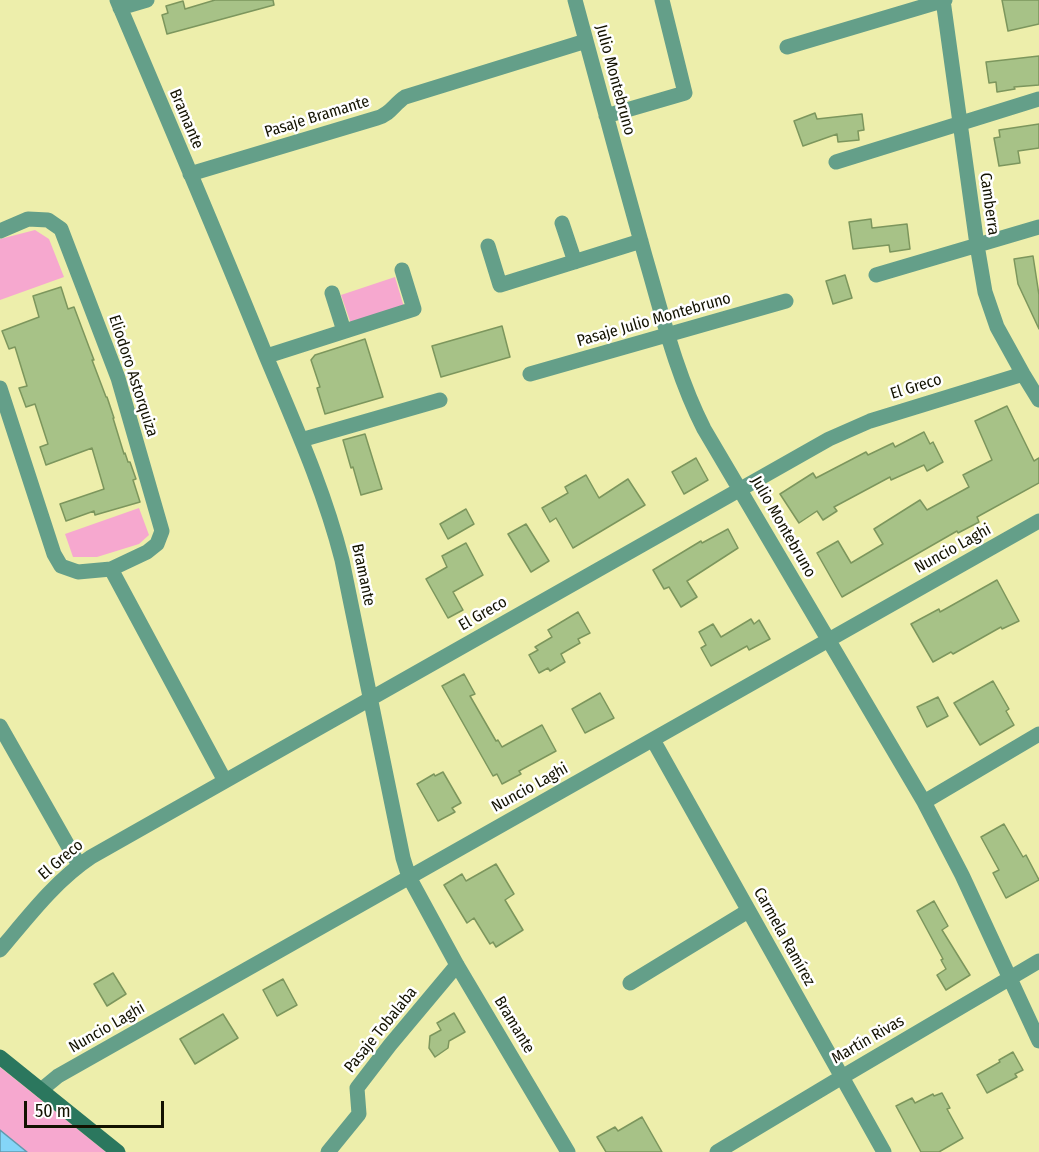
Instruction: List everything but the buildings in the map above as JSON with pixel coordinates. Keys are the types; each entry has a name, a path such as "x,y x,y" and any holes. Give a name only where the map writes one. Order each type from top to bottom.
{"main road":[{"path":"0,1057 118,1152"}],"street":[{"path":"118,4 147,0"},
{"name":"Julio Montebruno","path":"575,0 668,334 684,385 695,410 704,429 924,802 962,875 1039,1041"},
{"path":"606,116 685,93 662,0"},
{"path":"787,47 944,0"},
{"name":"Camberra","path":"944,0 985,292 998,327 1039,400"},
{"name":"Bramante","path":"118,4 324,497 342,560 409,877 457,965 568,1152"},
{"name":"Pasaje Bramante","path":"190,174 384,116 405,97 586,41"},
{"path":"836,162 1039,99"},
{"name":"Eliodoro Astorquiza","path":"0,388 54,554 61,566 78,572 111,569 147,552 157,544 162,531 118,378 61,229 48,220 28,219 2,226"},
{"path":"562,223 574,262"},
{"path":"876,275 1039,227"},
{"path":"488,246 500,285 641,241"},
{"path":"267,356 414,309 402,270"},
{"path":"332,293 344,331"},
{"name":"Pasaje Julio Montebruno","path":"530,374 786,301"},
{"name":"El Greco","path":"0,950 57,885 79,865 830,439 888,414 1023,374"},
{"path":"301,440 440,400"},
{"name":"Nuncio Laghi","path":"41,1090 58,1076 1039,521"},
{"path":"111,569 225,781"},
{"path":"0,726 79,865"},
{"path":"924,802 1039,734"},
{"name":"Carmela Ramírez","path":"653,740 884,1152"},
{"path":"630,983 748,911"},
{"name":"Martín Rivas","path":"717,1152 1039,962"},
{"name":"Pasaje Tobalaba","path":"328,1152 358,1114 357,1088 390,1044 457,965"}],"shaded area":[{"path":"35,230 49,239 64,277 0,300 0,239"},
{"path":"395,277 404,307 351,324 341,295"},
{"path":"139,508 149,535 139,544 97,557 73,557 65,534"},
{"path":"0,1067 106,1152 27,1152 0,1130"}],"water":[{"path":"0,1130 27,1152 0,1152"}]}
